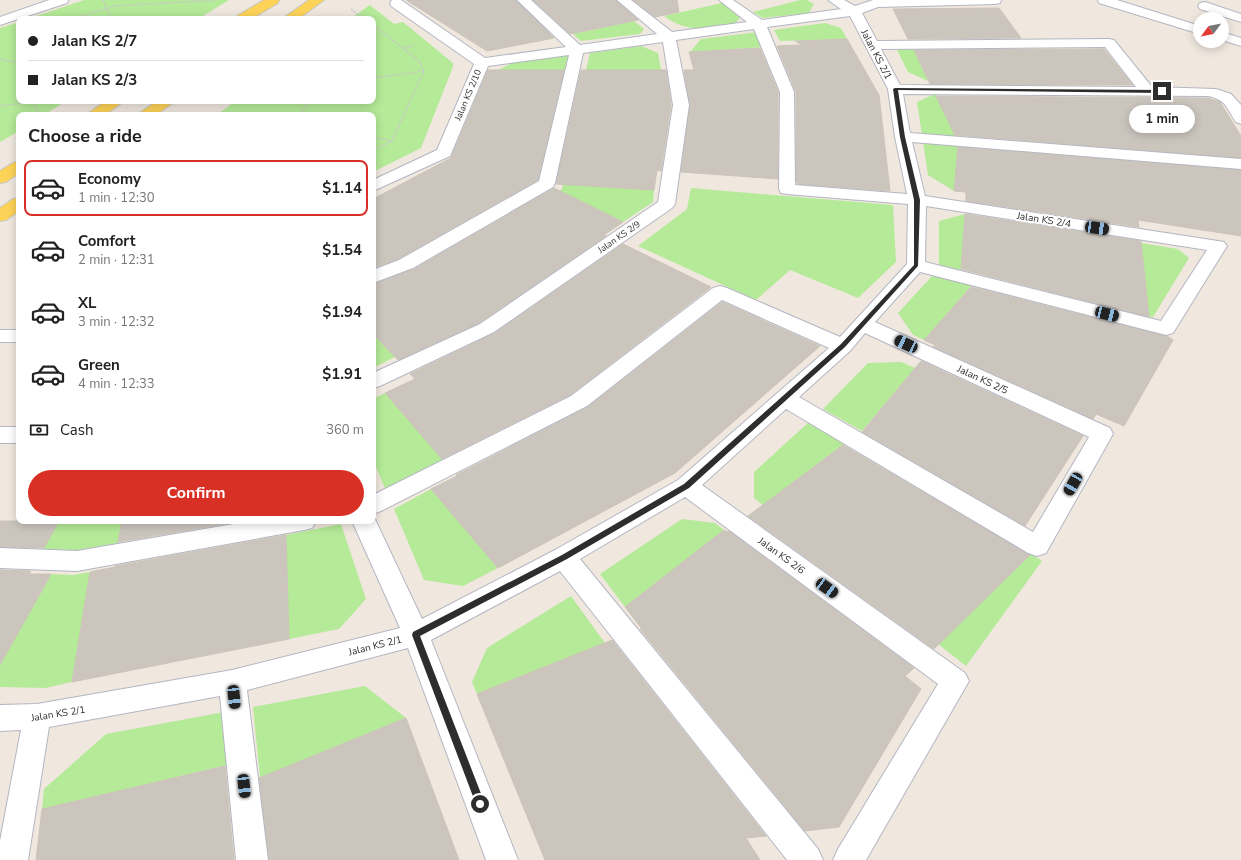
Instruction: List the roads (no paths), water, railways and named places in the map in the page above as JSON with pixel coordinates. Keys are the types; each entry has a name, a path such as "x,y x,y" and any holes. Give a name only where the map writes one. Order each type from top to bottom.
{"main road":[{"path":"247,16 273,0"},
{"path":"294,16 318,0"},
{"path":"100,112 112,104"},
{"path":"150,112 162,104"},
{"path":"0,178 16,168"},
{"path":"0,216 16,205"}],"street":[{"path":"0,21 62,0"},
{"path":"523,0 577,50"},
{"path":"623,0 669,37"},
{"path":"725,0 760,24"},
{"path":"834,0 854,11"},
{"path":"482,63 854,11 877,3 994,0"},
{"path":"1104,0 1193,28"},
{"path":"1215,0 1205,6 1241,18"},
{"name":"Jalan KS 2/10","path":"376,185 444,153 482,63 396,3"},
{"name":"Jalan KS 2/1","path":"0,718 37,717 232,682 416,635 564,557 686,486 843,346 864,325 916,265 917,200 903,137 895,89 854,11"},
{"name":"Jalan KS 2/4","path":"760,24 787,92 787,189 917,200 1218,246 1166,329 916,265"},
{"name":"Jalan KS 2/9","path":"376,380 487,328 666,204 681,105 669,37"},
{"path":"1229,38 1241,42"},
{"path":"872,45 1109,43 1147,91"},
{"path":"376,276 406,264 547,183 577,50"},
{"path":"895,89 1220,93 1230,98 1241,118"},
{"path":"903,137 1241,164"},
{"path":"376,503 579,401 720,292 843,346"},
{"name":"Jalan KS 2/5","path":"785,399 1038,546 1102,434 864,325"},
{"path":"0,336 16,336"},
{"path":"0,435 16,435"},
{"name":"Jalan KS 2/6","path":"686,486 955,681 849,860"},
{"path":"0,558 77,561 287,524"},
{"path":"365,524 416,635 502,860"},
{"path":"564,557 807,860"},
{"path":"232,682 252,860"},
{"path":"12,860 37,717"}]}
